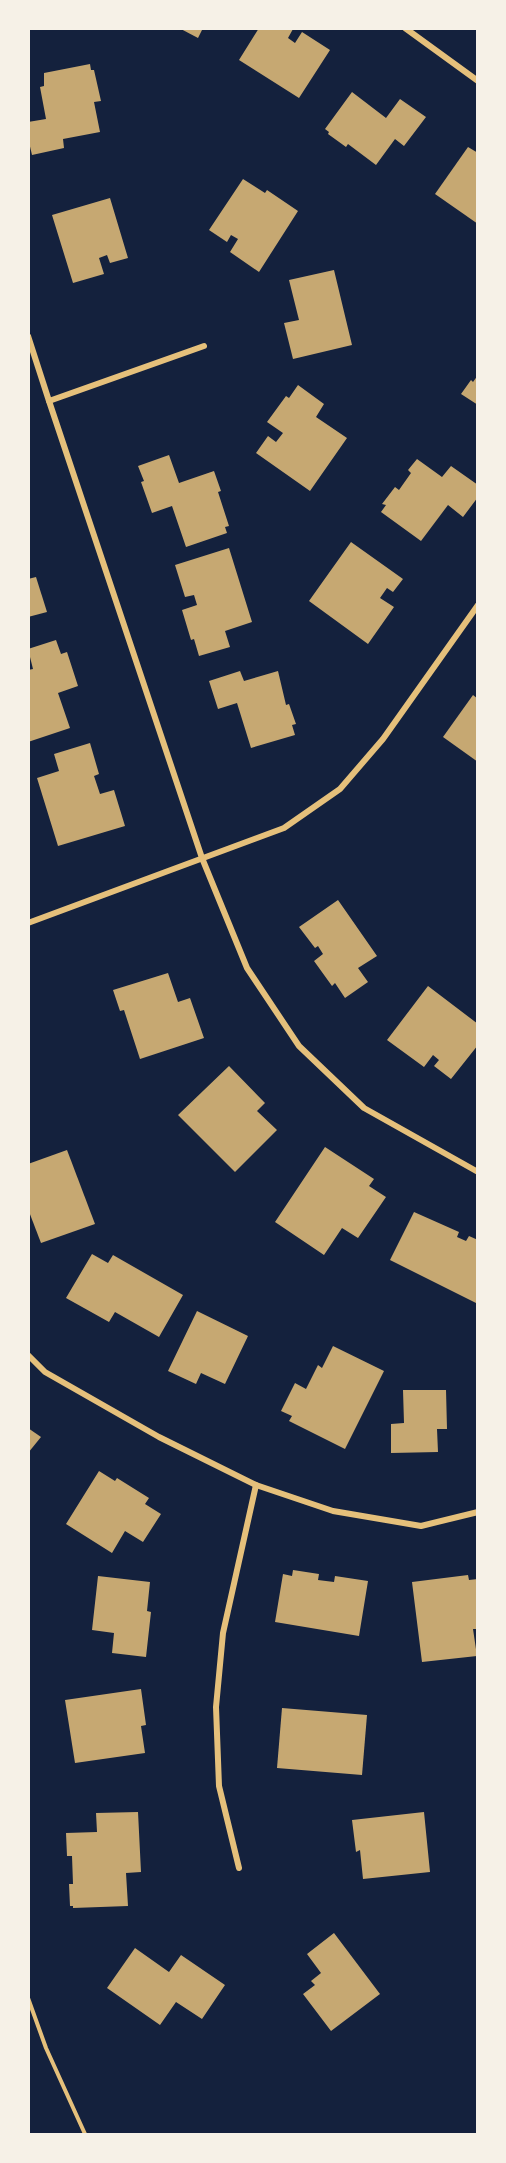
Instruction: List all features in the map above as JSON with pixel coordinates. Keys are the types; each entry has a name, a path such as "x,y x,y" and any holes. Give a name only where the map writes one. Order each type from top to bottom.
{"street":[{"path":"405,28 477,81"},
{"path":"28,336 202,858 247,968 298,1046 364,1108 477,1173"},
{"path":"49,401 204,346"},
{"path":"28,923 284,828 340,789 383,739 477,605"},
{"path":"28,1355 45,1372 159,1437 256,1485 333,1511 421,1526 477,1512"},
{"path":"239,1868 219,1786 216,1707 223,1633 256,1485"}],"path":[{"path":"28,1998 46,2048 85,2134"}],"building":[{"path":"179,28 203,28 198,38"},
{"path":"259,28 291,28 293,29 288,38 295,43 302,32 330,50 299,98 239,60"},
{"path":"90,64 91,70 94,70 101,101 94,102 100,132 63,139 64,148 32,155 28,138 28,122 46,119 40,87 44,86 44,73"},
{"path":"352,92 386,118 400,99 426,117 404,146 395,139 376,165 348,144 346,147 328,134 329,132 325,129"},
{"path":"468,147 478,153 478,224 435,194"},
{"path":"243,179 265,193 267,190 298,211 259,272 230,252 238,239 231,235 227,242 209,230"},
{"path":"110,198 128,258 110,263 107,255 99,258 104,274 73,283 52,215"},
{"path":"334,270 352,345 293,359 284,323 299,320 289,280"},
{"path":"478,375 478,405 461,394 471,380 473,382"},
{"path":"298,385 324,404 316,417 347,438 310,491 256,453 268,436 276,442 283,433 267,422 286,396 289,398"},
{"path":"169,455 179,483 214,471 229,526 225,527 227,533 186,547 172,506 152,513 138,466"},
{"path":"417,459 442,477 451,466 478,485 478,497 463,517 448,505 421,541 381,512 386,505 382,504 395,487 399,490 411,473 408,470"},
{"path":"351,542 403,579 393,592 387,588 380,598 394,607 368,644 309,601"},
{"path":"229,548 252,622 225,631 230,647 199,656 194,639 191,640 182,610 197,605 194,595 185,597 175,565"},
{"path":"36,577 47,612 28,617 28,579"},
{"path":"56,640 61,654 67,652 78,686 58,693 70,728 28,742 28,670 33,669 28,649"},
{"path":"240,671 244,681 278,671 286,705 289,704 296,724 292,725 295,735 251,748 237,703 218,709 209,681"},
{"path":"473,695 478,699 478,762 443,737"},
{"path":"90,743 99,774 94,776 100,794 114,790 125,826 58,846 37,778 59,771 54,754"},
{"path":"338,900 377,956 358,968 368,982 345,998 335,983 332,986 314,961 323,954 318,946 315,948 299,927"},
{"path":"168,973 178,1002 190,998 204,1038 140,1059 124,1010 120,1011 113,990"},
{"path":"428,986 478,1024 478,1045 451,1079 434,1066 439,1060 433,1055 424,1067 387,1040"},
{"path":"229,1066 265,1103 257,1111 277,1130 235,1172 178,1115"},
{"path":"325,1147 374,1179 369,1186 386,1197 358,1238 342,1228 324,1255 275,1222"},
{"path":"67,1150 95,1224 41,1243 28,1209 28,1164"},
{"path":"414,1212 459,1232 457,1237 466,1241 469,1236 478,1240 478,1304 390,1260"},
{"path":"92,1254 108,1263 113,1255 183,1295 159,1337 115,1312 109,1322 66,1298"},
{"path":"197,1311 248,1336 225,1384 201,1373 196,1384 168,1371"},
{"path":"333,1346 384,1371 345,1449 289,1421 292,1416 281,1411 295,1383 306,1389 318,1365 322,1368"},
{"path":"403,1390 446,1390 447,1429 437,1429 438,1452 391,1453 391,1424 404,1423"},
{"path":"28,1428 41,1437 28,1453"},
{"path":"99,1471 115,1481 117,1478 149,1498 145,1504 161,1514 143,1542 125,1531 112,1553 66,1524"},
{"path":"293,1570 319,1574 318,1580 334,1582 335,1576 368,1581 359,1636 275,1622 283,1574 292,1576"},
{"path":"468,1575 469,1580 478,1579 478,1629 473,1629 477,1656 422,1662 412,1582"},
{"path":"98,1576 150,1582 147,1611 151,1612 146,1657 112,1653 114,1633 92,1630"},
{"path":"141,1689 146,1725 141,1726 145,1753 75,1763 65,1700"},
{"path":"282,1708 367,1715 362,1775 277,1768"},
{"path":"138,1812 141,1872 126,1873 128,1906 73,1908 70,1906 69,1884 73,1884 72,1856 67,1856 66,1833 97,1832 96,1813"},
{"path":"424,1812 430,1872 363,1879 360,1850 356,1852 352,1820"},
{"path":"334,1933 380,1994 331,2031 303,1994 315,1985 311,1981 321,1973 307,1954"},
{"path":"135,1948 169,1972 181,1955 225,1985 202,2019 176,2002 160,2025 107,1988"}]}
